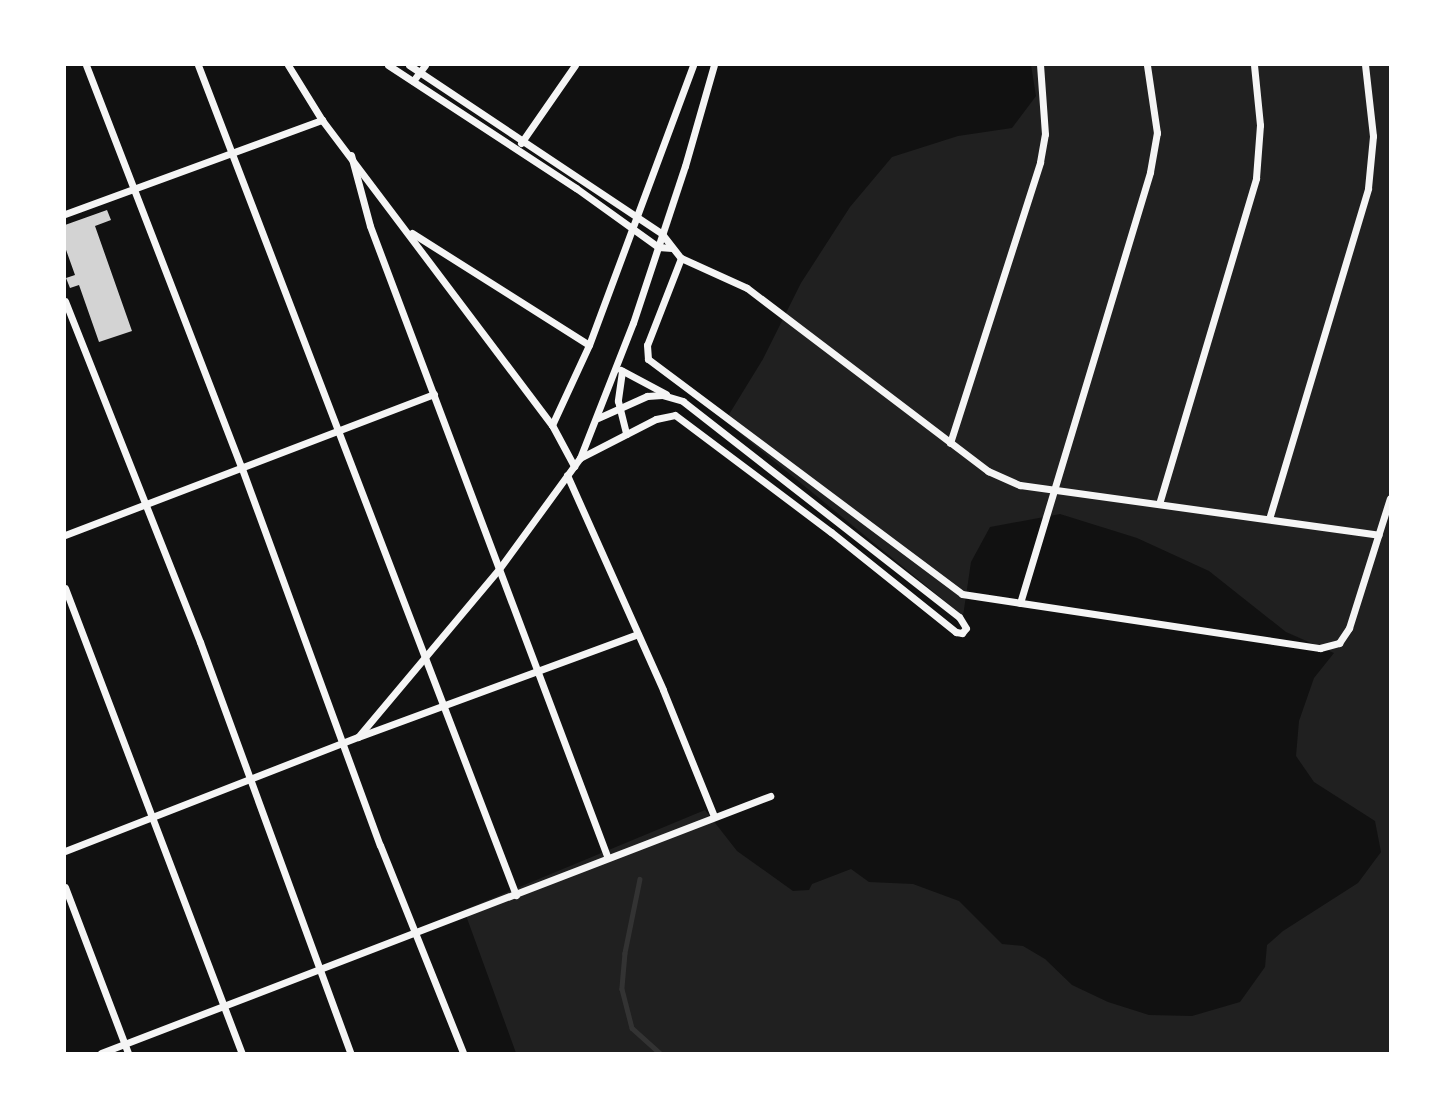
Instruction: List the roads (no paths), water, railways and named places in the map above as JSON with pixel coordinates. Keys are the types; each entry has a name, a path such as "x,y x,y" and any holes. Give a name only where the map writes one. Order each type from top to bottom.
{"street":[{"path":"86,65 241,466 414,933 463,1053"},
{"path":"198,65 424,661 516,895"},
{"path":"288,65 322,120 408,230 552,425 574,466"},
{"path":"388,65 516,148 658,247 672,248"},
{"path":"409,65 662,234 681,258 747,288 988,471 1020,485 1379,535"},
{"path":"413,81 425,65"},
{"path":"516,148 575,65"},
{"path":"552,425 589,345 693,65"},
{"path":"358,737 499,569 580,458 619,369 714,65"},
{"path":"950,443 1040,162 1045,134 1040,65"},
{"path":"1020,603 1150,172 1157,133 1147,65"},
{"path":"1158,504 1256,178 1260,125 1254,65"},
{"path":"1269,519 1368,188 1373,136 1365,65"},
{"path":"65,214 322,120"},
{"path":"351,155 370,226 607,856"},
{"path":"408,230 589,345"},
{"path":"681,258 647,345 648,359 962,594 1320,648 1339,643 1349,628 1390,498"},
{"path":"65,301 200,642 350,1053"},
{"path":"580,458 667,415 681,417 956,632 964,631 966,625 959,617 797,493 690,405 619,369"},
{"path":"619,369 619,408 626,434"},
{"path":"65,535 433,394"},
{"path":"598,418 647,396 670,396"},
{"path":"567,475 638,634 713,816"},
{"path":"65,588 242,1053"},
{"path":"65,851 358,737 638,634"},
{"path":"101,1053 516,895 607,856 770,796"},
{"path":"65,887 128,1053"}],"waterway":[{"path":"640,879 625,953 622,989 632,1028 660,1053"}]}
